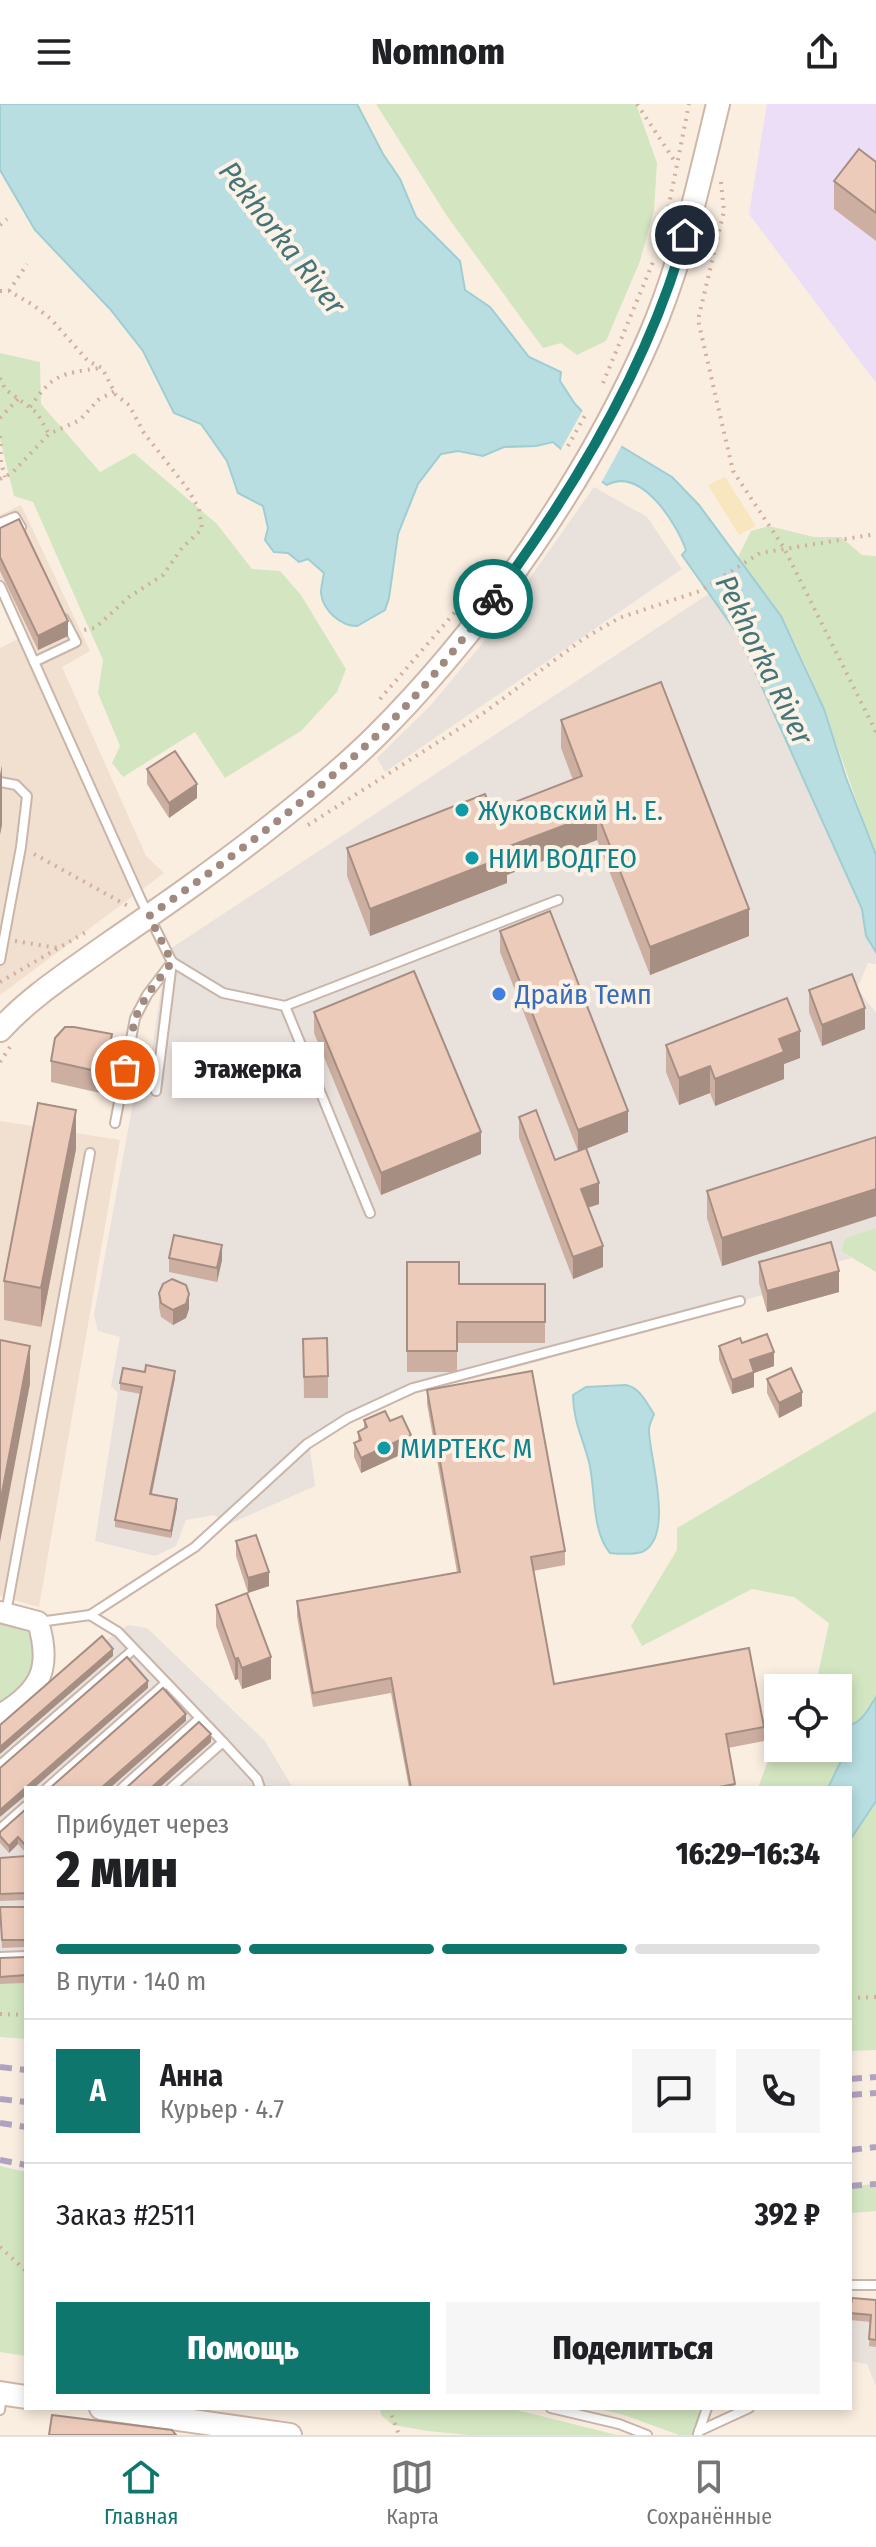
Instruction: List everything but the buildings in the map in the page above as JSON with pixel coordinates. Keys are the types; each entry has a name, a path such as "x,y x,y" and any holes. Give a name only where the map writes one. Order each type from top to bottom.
{"main road":[{"path":"7,1036 38,994 264,832 375,737 423,686 475,623 529,551 573,481 595,443 610,394 650,336 677,263 718,104"},
{"path":"1,2399 24,2397"},
{"path":"115,2410 290,2435"}],"street":[{"path":"0,1715 28,1695 46,1662 38,1622 3,1613"}],"lane":[{"path":"0,523 15,517 28,542"},
{"path":"0,586 172,962 223,993 285,1006 558,900"},
{"path":"34,662 76,642 59,607"},
{"path":"0,782 16,785 27,796 0,960"},
{"path":"156,1091 172,962"},
{"path":"115,1123 135,1018 147,995 172,962"},
{"path":"285,1006 370,1213"},
{"path":"3,1613 90,1153"},
{"path":"38,1622 90,1615 195,1547 307,1444 348,1418 413,1388 740,1301"},
{"path":"90,1615 118,1632 257,1779 259,1786"},
{"path":"0,1765 134,1649"},
{"path":"49,1786 166,1683"},
{"path":"124,1786 200,1718"},
{"path":"173,1786 223,1742"},
{"path":"0,1829 24,1808"},
{"path":"0,1957 24,1956"},
{"path":"852,2285 876,2285"},
{"path":"560,2410 619,2424 647,2435"},
{"path":"698,2433 706,2410"},
{"path":"698,2433 745,2410"}],"path":[{"path":"637,104 677,165"},
{"path":"666,223 689,104"},
{"path":"720,171 724,211 698,320 733,471 784,548 876,732"},
{"path":"0,225 7,219"},
{"path":"610,394 633,315 658,251"},
{"path":"9,291 27,264"},
{"path":"0,291 9,291 33,305 51,319 88,361 102,368 199,509 202,529 182,548 163,575 129,597 95,628 71,633"},
{"path":"30,407 46,384 66,373 102,368"},
{"path":"0,378 5,389 37,413 49,434"},
{"path":"2,478 32,454 49,434 80,420 98,400 115,391"},
{"path":"0,418 18,399"},
{"path":"562,458 593,403"},
{"path":"0,436 2,478"},
{"path":"306,826 485,712 583,639 607,625 635,611 700,591 748,558 784,548 876,534"},
{"path":"375,705 456,611 502,550"},
{"path":"21,847 130,907 118,914"},
{"path":"0,982 94,927"},
{"path":"2,939 59,948"},
{"path":"0,1062 7,1036"},
{"path":"852,1998 876,1997"},
{"path":"0,2014 24,2015"},
{"path":"0,2247 24,2269"},
{"path":"390,2410 399,2435"}],"shaded area":[{"path":"767,104 876,104 876,383 749,214"},
{"path":"594,487 647,517 682,569 385,772 377,758 431,705 491,633"},
{"path":"21,505 90,651 62,667 146,856 164,873 0,995 0,648 20,638 0,595 0,515"},
{"name":"НИИ ВОДГЕО","path":"710,593 739,636 862,909 866,936 876,952 876,964 868,963 857,988 876,1013 876,1228 845,1238 841,1251 852,1258 760,1283 763,1295 543,1353 544,1360 416,1393 349,1424 310,1449 315,1486 227,1525 214,1515 186,1520 176,1546 155,1556 95,1541 118,1393 111,1386 120,1337 98,1331 94,1315 133,1103 145,1094 167,951"},
{"path":"0,1121 120,1140 39,1607 0,1596"},
{"path":"128,1625 147,1628 265,1741 292,1786 24,1786 24,1983 0,1984 0,1732 102,1643"},
{"path":"852,2306 876,2308 876,2386 867,2364 852,2361"}],"green space":[{"path":"376,104 636,104 657,163 654,210 640,261 606,341 577,355 561,343 543,348 447,216"},
{"path":"0,353 40,362 41,404 100,472 134,453 217,524 252,569 280,571 301,595 346,669 337,692 301,731 225,778 195,732 123,777 112,763 120,746 98,693 103,660 33,502 14,496 0,439"},
{"path":"769,526 814,537 841,537 862,555 876,556 876,855 822,705 797,646 772,603 737,559 751,531"},
{"path":"876,1228 876,1272 841,1251 845,1238"},
{"path":"876,1411 876,1697 863,1718 854,1725 852,1734 852,1674 818,1674 829,1623 794,1597 752,1589 642,1646 631,1626 677,1550 677,1528"},
{"path":"0,1618 23,1627 41,1643 29,1679 17,1692 0,1702"},
{"path":"767,1762 840,1762 829,1786 759,1786"},
{"path":"876,1801 876,2050 852,2051 852,1837"},
{"path":"24,1983 24,2039 0,2037 0,1984"},
{"path":"0,2166 24,2172 24,2356 0,2352"},
{"path":"876,2184 876,2211 852,2213 852,2186"},
{"path":"380,2410 517,2410 617,2435 469,2435 393,2425"},
{"path":"603,2410 700,2410 697,2428 691,2435 679,2435"}],"sand":[{"path":"725,477 756,526 739,535 708,485"}],"water":[{"name":"Pekhorka River","path":"0,104 357,104 400,179 416,217 460,261 465,290 490,307 529,357 561,372 560,381 575,404 598,428 614,442 672,477 699,505 781,616 824,709 846,778 876,855 876,952 866,936 862,909 739,636 682,555 686,550 675,526 645,490 620,481 607,485 553,442 504,447 483,456 458,451 441,454 418,484 398,534 385,610 357,626 339,620 322,600 324,573 308,559 299,562 288,553 274,552 265,540 268,528 263,506 238,493 227,461 201,424 174,413 143,351 110,309 35,230 0,170"},
{"path":"626,1385 639,1392 654,1414 649,1430 659,1515 652,1544 642,1552 626,1554 610,1553 600,1533 589,1462 576,1421 573,1395 586,1387"},
{"path":"876,1697 876,1801 852,1837 852,1786 829,1786 840,1762 852,1762 852,1725"}],"pier":[{"path":"584,408 623,443 600,485 559,453"}],"railway":[{"path":"0,2067 24,2070"},
{"path":"852,2079 876,2077"},
{"path":"852,2095 876,2093"},
{"path":"0,2099 24,2102"},
{"path":"0,2123 24,2127"},
{"path":"852,2150 876,2147"},
{"path":"0,2160 24,2165"},
{"path":"852,2186 876,2184"}],"way so far":[{"path":"125,1070 135,1018 147,995 172,962 149,916 264,832 375,737 423,686 493,599"}],"place":[{"name":"Жуковский Н. Е.","path":"462,810"},
{"name":"НИИ ВОДГЕО","path":"472,858"},
{"name":"Драйв Темп","path":"499,994"},
{"name":"Этажерка","path":"125,1070"},
{"name":"МИРТЕКС М","path":"384,1448"}],"route":[{"path":"493,599 529,551 619,400 650,336 685,235"}]}
